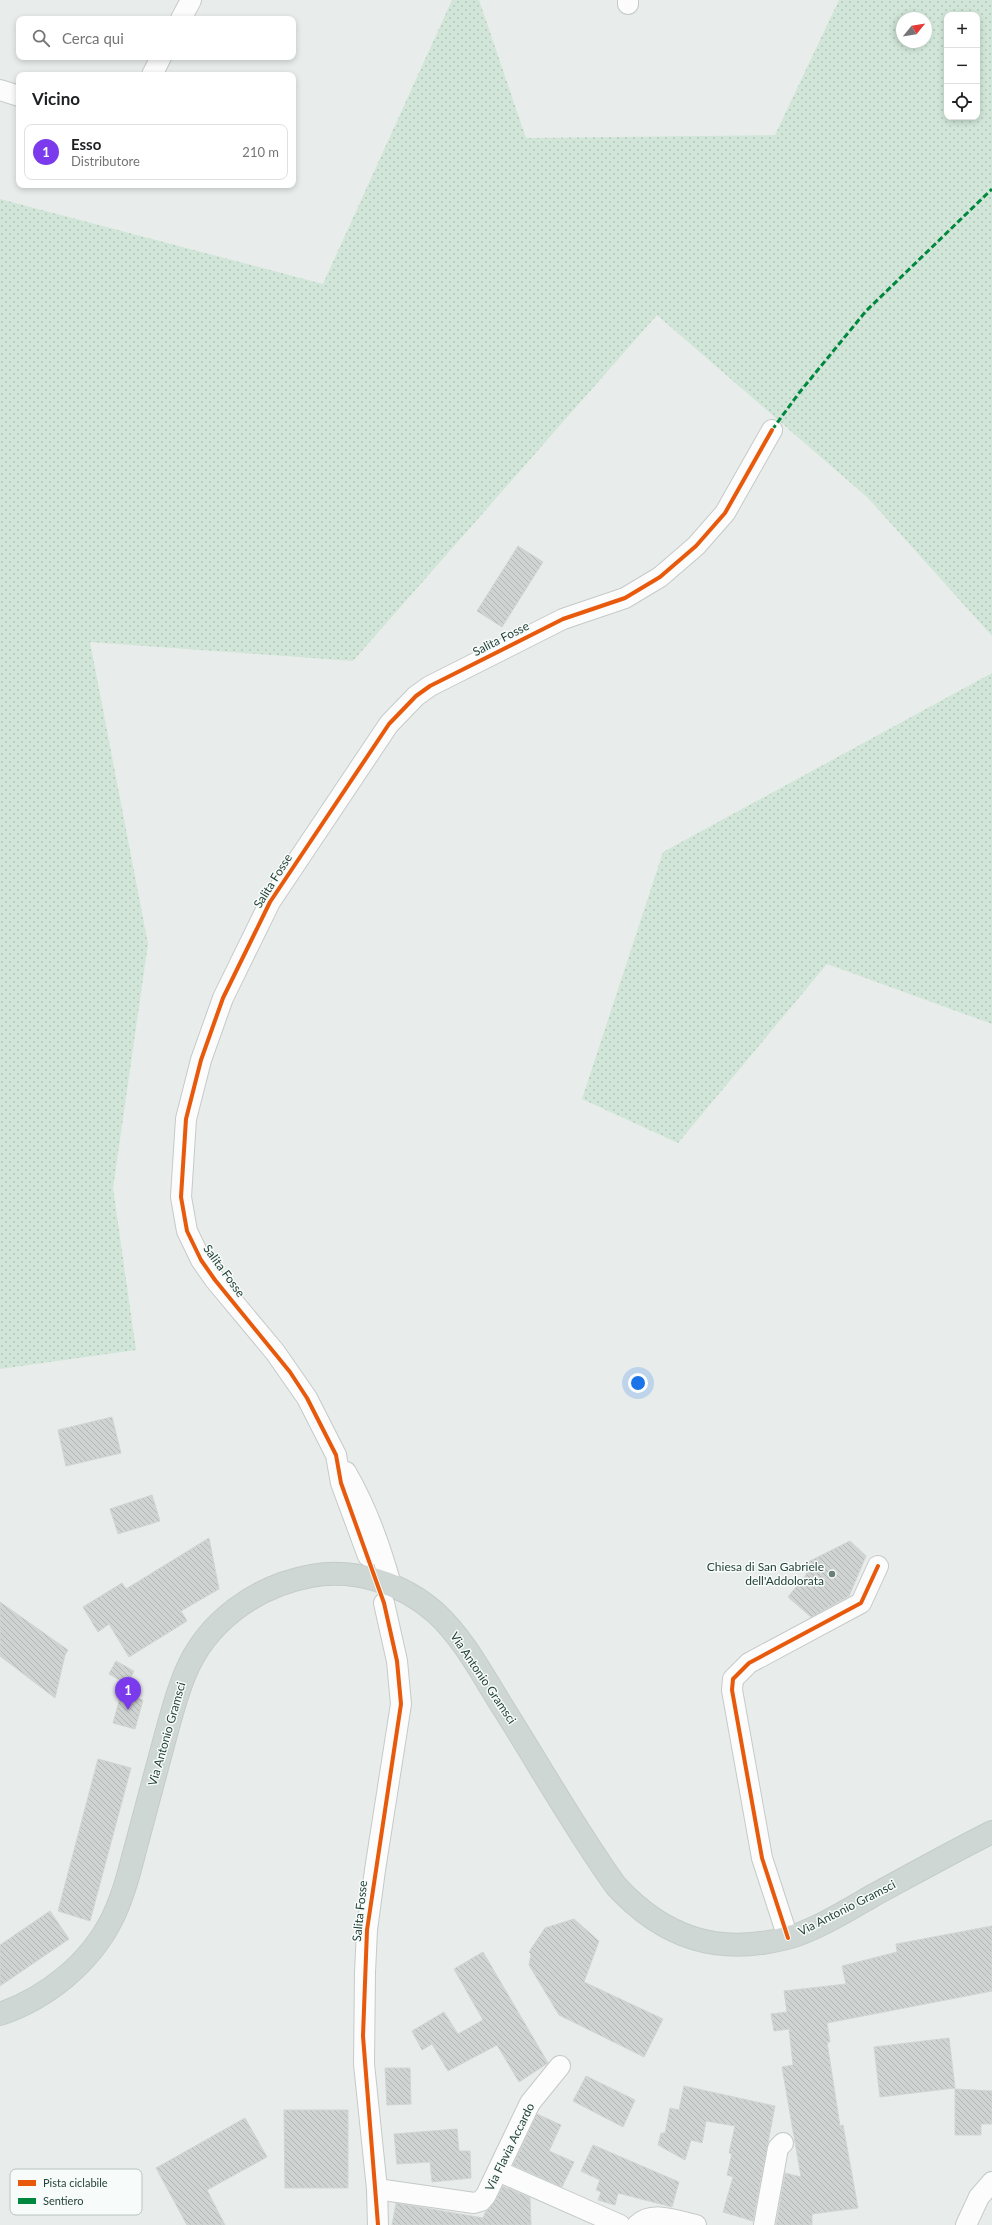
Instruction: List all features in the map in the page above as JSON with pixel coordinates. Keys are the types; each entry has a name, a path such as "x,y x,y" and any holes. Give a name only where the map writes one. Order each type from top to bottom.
{"main road":[{"name":"Via Antonio Gramsci","path":"0,2014 34,1998 66,1976 93,1950 110,1923 125,1886 170,1721 185,1674 203,1640 214,1628 251,1598 281,1584 296,1579 334,1574 370,1578 387,1594 422,1602 437,1614 462,1644 605,1871 630,1901 660,1924 692,1938 730,1944 750,1944 788,1938 835,1917 992,1832"}],"street":[{"path":"182,16 190,0"},
{"path":"154,72 160,60"},
{"path":"0,90 16,95"},
{"name":"Salita Fosse","path":"378,2225 377,2189 363,2036 367,1930 401,1704 397,1661 378,1538 365,1508 307,1398 290,1372 215,1280 201,1260 187,1230 181,1197 186,1119 201,1060 222,998 270,902 390,724 403,709 430,686 563,619 625,598 641,590 666,573 696,546 725,513 772,430"},
{"name":"Salita Fosse","path":"336,1455 341,1483 368,1556"},
{"path":"788,1938 762,1858 732,1690 733,1679 749,1663 861,1603 878,1566"},
{"name":"Via Flavia Accardo","path":"377,2189 474,2204 484,2198 530,2103 560,2066"},
{"path":"764,2225 778,2148 783,2143"},
{"path":"498,2171 620,2225"},
{"path":"966,2225 979,2197 992,2182"},
{"path":"638,2225 653,2216 696,2225"}],"green space":[{"path":"452,0 479,0 526,138 775,135 839,0 992,0 992,636 868,498 657,315 353,661 90,642 148,944 113,1188 136,1350 0,1369 0,199 323,284"},
{"path":"992,673 992,1024 827,964 678,1143 582,1099 663,852"}],"building":[{"path":"518,546 543,562 502,627 477,611"},
{"path":"112,1417 121,1453 66,1466 58,1430"},
{"path":"152,1495 160,1521 118,1534 110,1509"},
{"path":"209,1538 219,1589 181,1611 187,1621 129,1657 109,1624 98,1632 83,1607 122,1583 126,1589"},
{"name":"Chiesa di San Gabriele dell'Addolorata","path":"850,1541 866,1556 849,1596 811,1617 788,1597 806,1575 808,1562"},
{"path":"0,1602 68,1650 65,1655 55,1698 0,1656"},
{"path":"116,1661 134,1671 127,1684 109,1674"},
{"path":"121,1694 143,1700 135,1729 113,1723"},
{"path":"98,1759 131,1768 90,1921 58,1911"},
{"path":"50,1911 69,1939 0,1986 0,1945"},
{"path":"574,1919 599,1941 584,1982 663,2019 644,2057 559,2015 529,1965 531,1954 529,1952 545,1928"},
{"path":"992,1926 992,1991 827,2023 830,2042 827,2042 840,2126 843,2125 858,2208 812,2214 812,2225 776,2225 785,2173 801,2177 782,2067 793,2065 789,2029 774,2031 771,2014 787,2012 784,1991 846,1984 842,1966 897,1952 896,1944"},
{"path":"483,1952 548,2063 519,2082 497,2045 448,2071 432,2044 422,2050 412,2031 444,2012 458,2034 483,2020 454,1969"},
{"path":"949,2038 955,2088 880,2097 874,2047"},
{"path":"385,2068 410,2068 411,2104 387,2105"},
{"path":"586,2076 635,2100 623,2127 573,2101"},
{"path":"684,2086 775,2106 753,2221 723,2212 733,2177 727,2175 732,2154 729,2153 735,2126 706,2121 702,2143 691,2140 685,2160 658,2145 661,2133 665,2133 670,2108 679,2110"},
{"path":"955,2089 992,2091 992,2124 981,2124 981,2135 955,2135"},
{"path":"284,2110 348,2110 348,2188 285,2188"},
{"path":"537,2114 561,2125 549,2151 574,2162 562,2187 513,2165"},
{"path":"245,2118 267,2157 207,2190 225,2225 187,2225 156,2168"},
{"path":"457,2129 459,2151 470,2151 471,2178 432,2182 430,2162 397,2164 394,2134"},
{"path":"593,2145 679,2182 672,2207 618,2193 615,2205 598,2200 601,2192 596,2190 600,2180 581,2171"},
{"path":"503,2186 530,2198 531,2225 392,2225 396,2203 483,2218 486,2211 496,2200"}],"marked path":[{"path":"772,430 799,393 866,311 992,189"}],"cycle path":[{"path":"378,2225 363,2036 367,1930 401,1704 397,1661 384,1603 341,1483 336,1455 307,1398 290,1372 215,1280 201,1260 187,1231 181,1197 186,1119 201,1060 223,998 270,902 389,724 416,696 430,686 563,619 625,598 660,577 696,546 725,513 772,430"},
{"path":"788,1938 762,1858 732,1690 733,1679 749,1663 861,1603 878,1566"}],"place":[{"name":"Chiesa di San Gabriele dell'Addolorata","path":"832,1574"},
{"name":"Esso","path":"128,1710"}]}
